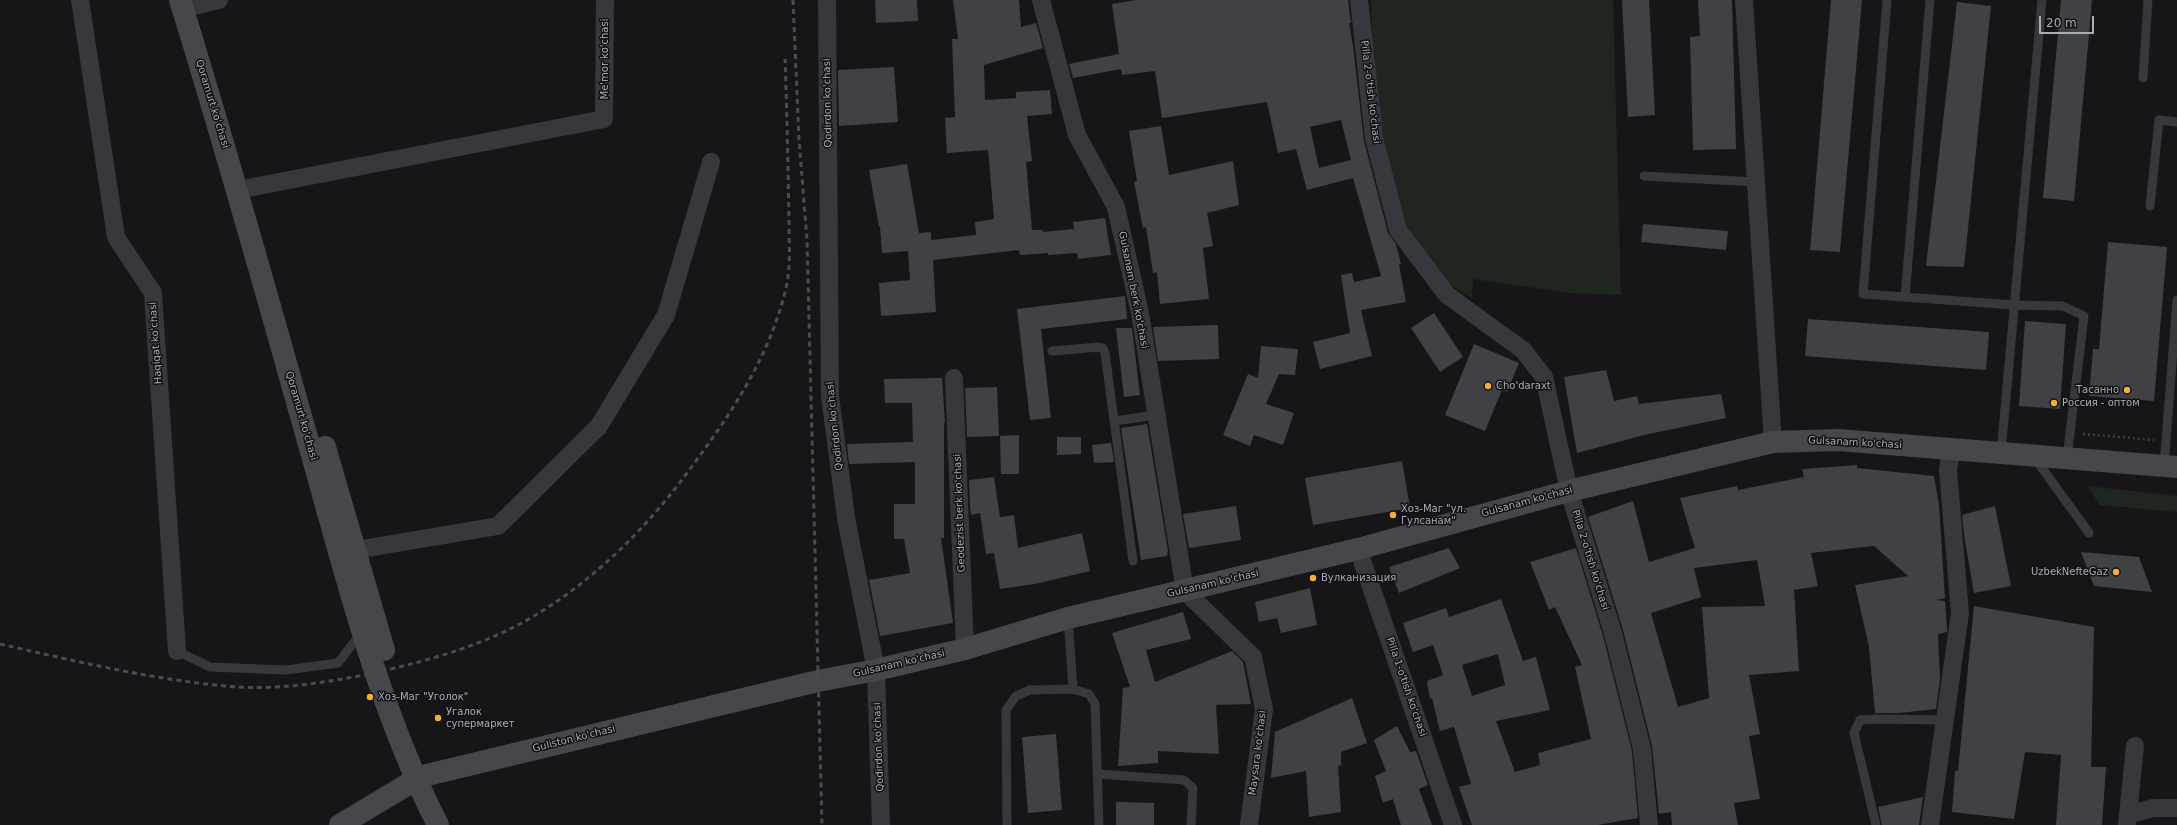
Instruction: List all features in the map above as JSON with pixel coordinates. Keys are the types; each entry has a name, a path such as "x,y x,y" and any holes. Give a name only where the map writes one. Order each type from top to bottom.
{"main road":[{"name":"Qoramurt koʻchasi","path":"191,2 356,550 421,777 438,825"},
{"name":"Qoramurt koʻchasi","path":"191,2 238,193 339,552 376,672 421,777 452,825"},
{"name":"Gulsanam ko'chasi","path":"818,681 876,670 965,649 1068,618 1358,549 1569,491 1773,442 1838,440 2171,467"},
{"name":"Guliston ko'chasi","path":"340,825 421,777 818,681"}],"street":[{"name":"Haqiqat ko'chasi","path":"80,0 116,237 153,293 176,651"},
{"path":"191,2 219,0"},
{"name":"Me'mor ko'chasi","path":"248,188 604,119 605,0"},
{"name":"Qodirdon ko'chasi","path":"827,0 830,396 846,518 876,670 882,825"},
{"name":"Gulsanam berk ko'chasi","path":"1042,0 1078,135 1116,207 1140,312 1185,591"},
{"name":"Pilla 2-o'tish ko'chasi","path":"1359,0 1374,138 1398,230 1448,296 1524,350 1544,377 1569,491 1612,633 1642,749 1649,825"},
{"path":"1744,0 1773,442"},
{"path":"356,550 498,526 599,426 666,315 711,162"},
{"name":"Geodezist berk ko'chasi","path":"954,378 965,649"},
{"path":"1930,825 1960,613 1948,470 1951,450"},
{"name":"Pilla 1-o'tish ko'chasi","path":"1358,549 1453,825"},
{"name":"Maysara ko'chasi","path":"1185,591 1252,657 1264,709 1249,825"},
{"path":"2127,820 2135,746"},
{"path":"2127,820 2153,808 2177,808"}],"lane":[{"path":"1887,0 1863,294 2014,305 2063,306 2084,316 2067,459"},
{"path":"1905,297 1930,0"},
{"path":"2000,454 2042,0"},
{"path":"2143,78 2148,0"},
{"path":"2150,206 2159,120 2177,122"},
{"path":"1644,176 1756,182"},
{"path":"2171,467 2166,441 2177,300"},
{"path":"1052,351 1103,348 1115,421 1133,561"},
{"path":"1115,421 1156,415"},
{"path":"2033,456 2089,533"},
{"path":"1068,618 1074,689"},
{"path":"176,651 210,667 286,670 338,663 363,630"},
{"path":"1007,825 1006,710 1016,696 1030,690 1074,689 1088,694 1095,704 1099,825"},
{"path":"1876,825 1854,733 1860,720 1945,720"},
{"path":"1097,774 1184,780 1193,788 1191,825"}],"path":[{"path":"2071,433 2166,441"}],"shaded area":[{"path":"1371,0 1613,0 1621,295 1569,293 1473,279 1472,299 1438,276 1404,224 1374,99"},
{"path":"2087,486 2177,496 2177,512 2100,505"}],"building":[{"path":"875,0 917,0 918,21 876,23"},
{"path":"953,0 1019,0 1021,27 1036,23 1043,48 984,65 985,100 1016,98 1016,92 1050,90 1052,114 1027,116 1032,161 1026,162 1032,230 1043,230 1043,232 1074,229 1073,222 1105,218 1111,255 1078,259 1077,253 1020,255 1019,250 933,260 936,312 881,316 879,283 910,280 908,251 882,253 880,227 869,170 907,164 919,233 931,232 931,240 976,235 975,222 994,219 988,150 947,153 945,118 955,117 952,39 958,39"},
{"path":"1136,0 1348,0 1351,23 1349,23 1364,141 1388,233 1396,244 1401,264 1399,265 1406,302 1361,310 1372,356 1320,369 1313,342 1350,333 1341,275 1352,273 1354,282 1381,276 1353,178 1307,190 1296,149 1278,153 1267,102 1162,118 1155,71 1122,75 1121,69 1073,78 1069,64 1119,54 1112,4","holes":["1341,120 1351,160 1319,168 1310,127"]},
{"path":"1622,0 1649,0 1655,115 1628,117"},
{"path":"1698,0 1732,0 1736,149 1693,150 1690,37 1700,36"},
{"path":"1831,0 1862,0 1840,252 1810,250"},
{"path":"2061,0 2092,0 2074,201 2043,198"},
{"path":"1957,2 1991,6 1964,267 1926,266"},
{"path":"894,67 898,122 839,126 838,70"},
{"path":"1161,126 1169,175 1233,161 1239,205 1207,213 1213,246 1203,248 1209,299 1160,304 1157,272 1153,273 1146,227 1143,228 1134,182 1137,181 1129,131"},
{"path":"1643,224 1728,231 1726,250 1641,242"},
{"path":"2108,242 2167,247 2154,401 2089,396 2093,349 2099,349"},
{"path":"1125,296 1127,319 1041,329 1051,418 1030,420 1017,309"},
{"path":"1434,313 1463,357 1440,372 1411,328"},
{"path":"1808,319 1989,332 1986,370 1805,356"},
{"path":"2025,321 2066,324 2060,409 2019,406"},
{"path":"1218,325 1219,359 1158,361 1153,327"},
{"path":"1116,328 1132,328 1140,395 1124,397"},
{"path":"1474,344 1519,363 1507,392 1502,390 1485,431 1445,415"},
{"path":"1261,346 1298,349 1295,375 1279,374 1266,404 1294,413 1283,445 1254,435 1250,446 1223,435 1248,374 1258,378"},
{"path":"1606,370 1614,401 1637,396 1639,404 1721,394 1726,418 1644,435 1577,453 1564,377"},
{"path":"942,378 945,423 944,538 941,538 953,623 880,636 869,580 910,573 904,539 894,539 894,504 915,504 915,462 849,464 847,444 913,442 912,403 885,403 884,379"},
{"path":"997,387 999,436 967,437 965,388"},
{"path":"1147,424 1168,551 1167,556 1141,560 1121,428"},
{"path":"1019,435 1019,474 1001,474 1000,436"},
{"path":"1057,437 1081,437 1081,454 1057,455"},
{"path":"1111,443 1114,462 1094,463 1092,445"},
{"path":"1402,461 1410,508 1313,525 1305,478"},
{"path":"1857,465 1857,468 1934,476 1939,505 1945,598 1936,600 1945,601 1947,628 1947,632 1938,634 1940,679 1936,709 1899,713 1875,713 1869,647 1855,585 1908,576 1874,546 1811,553 1818,586 1794,590 1799,671 1749,675 1760,734 1749,736 1760,799 1734,803 1738,825 1672,825 1671,812 1659,814 1652,746 1623,630 1588,517 1633,501 1649,562 1695,548 1680,498 1737,486 1738,490 1804,477 1802,469","holes":["1757,560 1765,606 1702,607 1709,698 1678,707 1651,613 1701,597 1694,568"]},
{"path":"994,477 1000,517 1014,515 1018,548 1082,533 1090,571 1035,584 1000,589 994,553 986,554 980,513 971,515 970,507 969,480"},
{"path":"1236,506 1241,540 1189,548 1183,514"},
{"path":"1995,506 2011,586 1974,593 1962,515"},
{"path":"1449,548 1460,568 1399,593 1389,567"},
{"path":"1576,548 1603,636 1632,751 1638,818 1598,825 1472,825 1459,787 1471,784 1454,727 1440,731 1432,698 1430,699 1427,681 1443,675 1433,645 1413,652 1403,623 1446,608 1449,617 1501,599 1523,661 1536,657 1550,710 1496,721 1515,772 1540,765 1538,753 1591,739 1575,667 1582,665 1555,607 1549,610 1530,562","holes":["1498,654 1505,685 1472,696 1462,665"]},
{"name":"UzbekNefteGaz","path":"2081,552 2139,557 2152,592 2094,586"},
{"path":"1310,588 1317,625 1281,633 1277,618 1259,622 1255,602"},
{"path":"1974,606 2094,627 2091,767 2106,767 2102,825 2056,825 2061,755 2025,752 2014,819 1952,812 1955,771 1958,771"},
{"path":"1183,612 1191,639 1146,650 1155,682 1232,651 1243,662 1251,704 1216,705 1219,754 1158,751 1158,763 1118,766 1123,688 1130,687 1112,633"},
{"path":"1352,698 1367,743 1341,752 1341,765 1338,766 1341,812 1309,817 1306,771 1271,778 1275,732"},
{"path":"1397,726 1410,752 1416,751 1428,785 1419,789 1432,825 1401,825 1393,799 1383,803 1375,776 1386,771 1374,740"},
{"path":"1056,734 1062,810 1028,813 1022,737"},
{"path":"1923,797 1919,825 1882,825 1878,807"},
{"path":"1116,802 1154,803 1154,825 1116,825"}],"railway":[{"path":"793,0 799,139 807,240 822,825"},
{"path":"0,644 112,669 168,679 225,686 261,688 280,687 369,674 426,660 464,648 500,634 518,625 543,611 566,595 611,558 670,496 703,452 733,408 759,362 770,338 786,288 789,263 785,59"}],"place":[{"name":"Cho'daraxt","path":"1488,386"},
{"name":"Тасанно","path":"2127,390"},
{"name":"Россия - оптом","path":"2054,403"},
{"name":"Хоз-Маг \"ул. Гулсанам\"","path":"1393,515"},
{"name":"UzbekNefteGaz","path":"2116,572"},
{"name":"Вулканизация","path":"1313,578"},
{"name":"Хоз-Маг \"Уголок\"","path":"370,697"},
{"name":"Угалок супермаркет","path":"438,718"}]}
